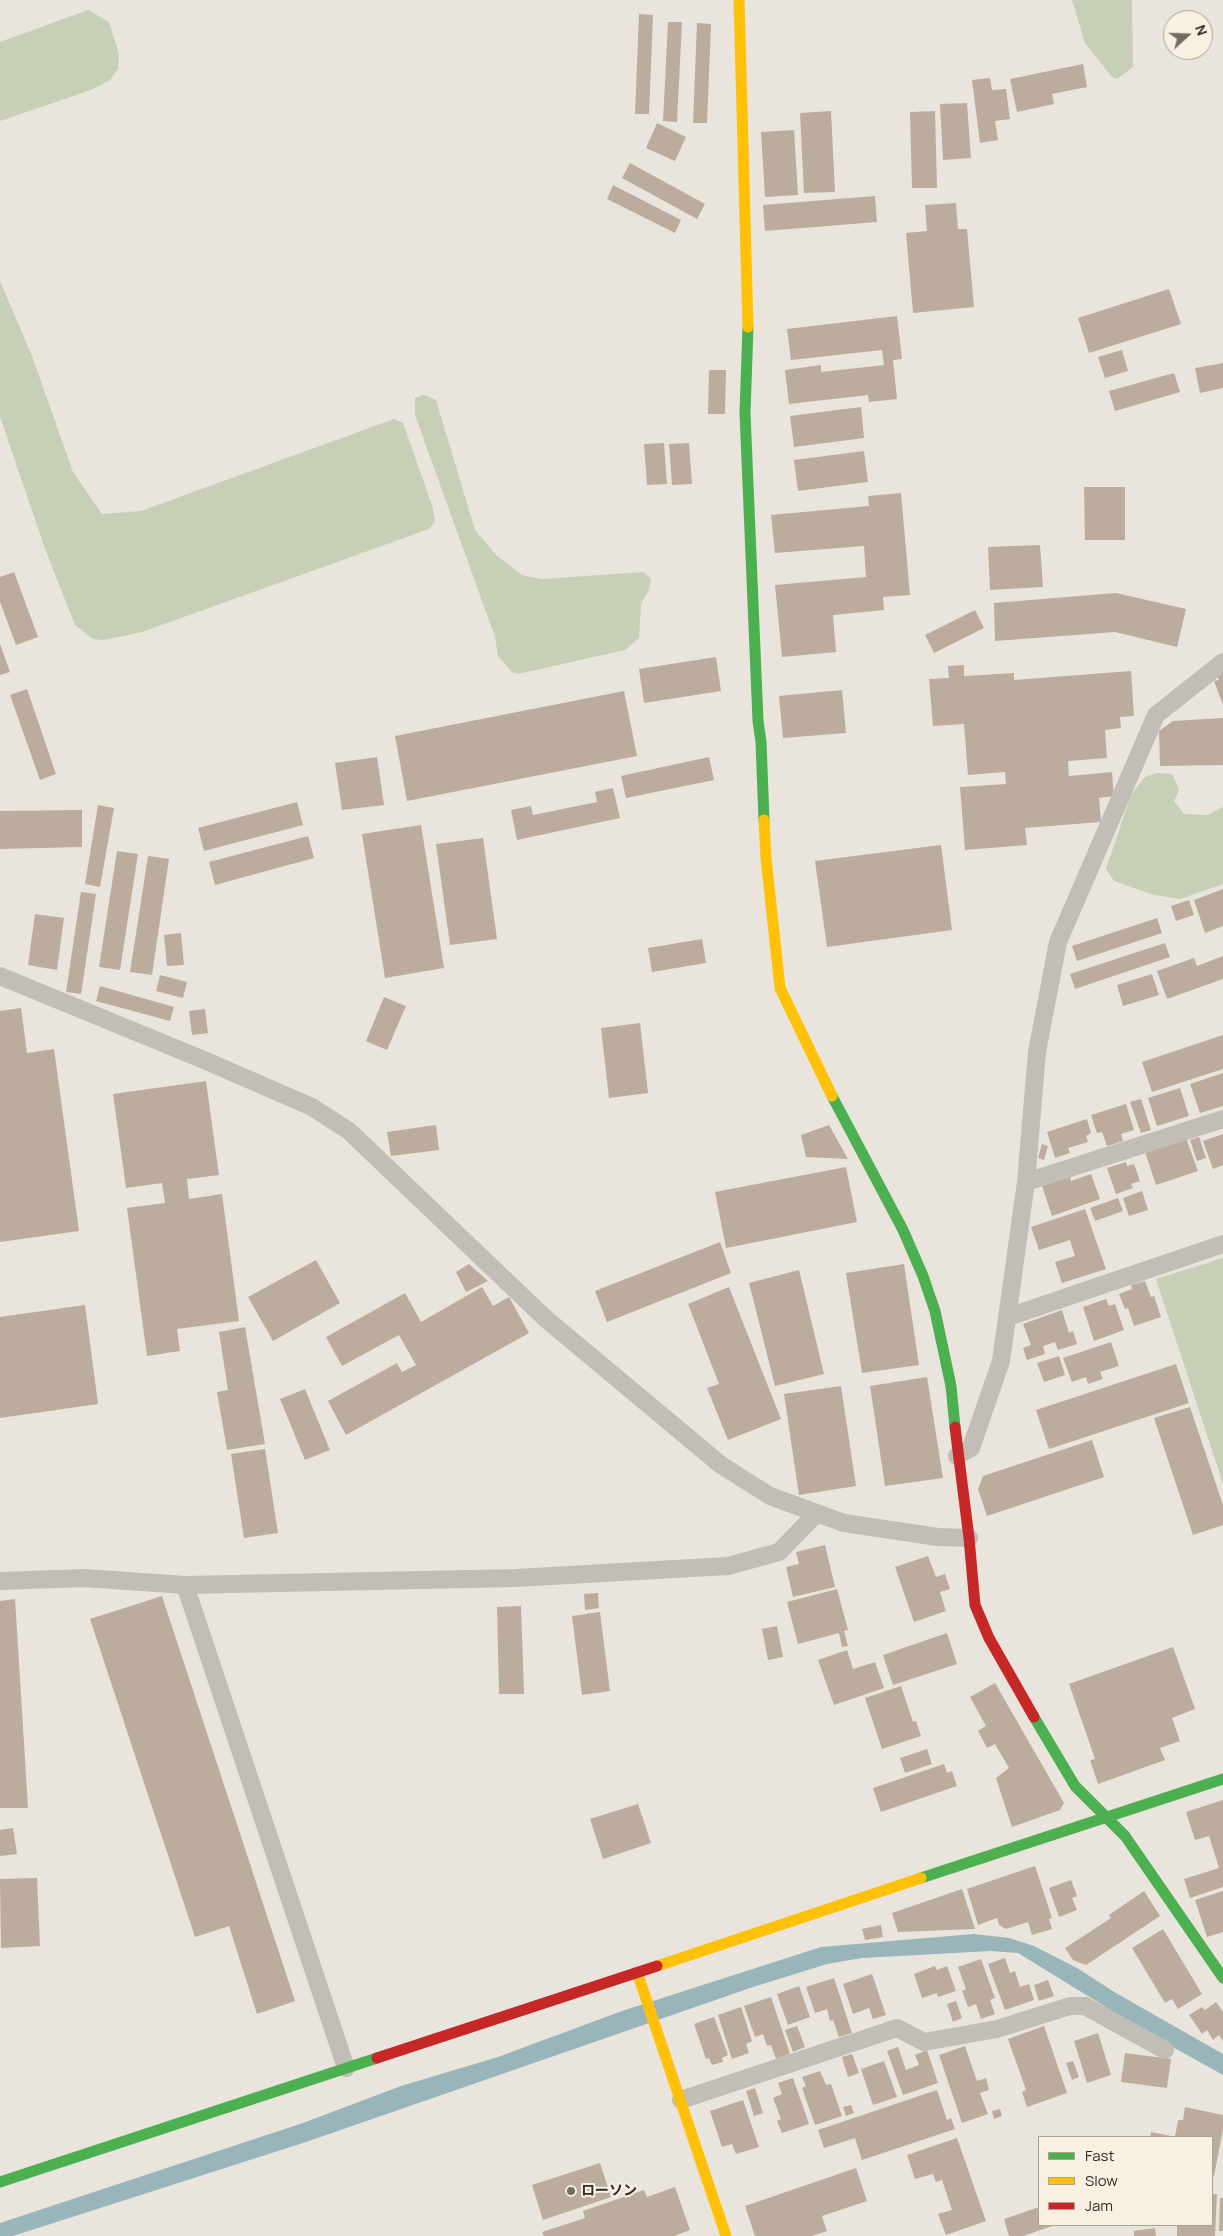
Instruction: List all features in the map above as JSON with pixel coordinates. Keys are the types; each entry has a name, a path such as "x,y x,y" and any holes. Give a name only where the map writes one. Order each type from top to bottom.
{"street":[{"path":"739,0 746,205 748,345 745,413 758,721 761,742 766,858 780,988 823,1079 903,1230 923,1276 935,1311 951,1386 957,1456 970,1538 975,1605 989,1638 1007,1672 1075,1786 1125,1836 1223,1978"},
{"path":"957,1456 971,1448 1001,1361 1026,1182 1037,1052 1058,942 1156,715 1223,662"},
{"path":"0,976 204,1060 312,1107 349,1131 546,1319 721,1465 770,1496 844,1523 938,1537 970,1538"},
{"path":"1026,1182 1223,1119"},
{"path":"1008,1317 1223,1244"},
{"path":"0,1581 84,1578 185,1585 516,1578 728,1566 779,1552 817,1513"},
{"path":"185,1585 346,2068"},
{"path":"0,2182 1223,1779"},
{"path":"637,1972 726,2236"},
{"path":"681,2100 897,2028 924,2042 996,2029 1070,2006 1085,2006 1165,2050"}],"green space":[{"path":"1072,0 1132,0 1133,67 1117,79 1111,76 1085,43"},
{"path":"88,10 109,22 119,54 118,69 110,80 91,90 0,121 0,42"},
{"path":"0,281 32,356 73,472 102,514 141,511 394,419 403,423 432,505 435,521 429,529 142,632 104,640 93,639 75,625 44,546 0,416"},
{"path":"424,395 436,400 475,530 496,555 522,575 541,579 644,572 651,579 649,590 641,604 639,638 625,650 518,674 512,672 498,656 495,637 415,415 415,398"},
{"path":"1157,773 1172,774 1179,790 1174,801 1184,814 1208,815 1223,807 1223,884 1180,899 1154,895 1114,881 1106,869 1131,795 1145,777"},
{"path":"1223,1258 1223,1484 1156,1279"}],"water":[{"path":"974,1934 1009,1938 1034,1946 1077,1968 1116,1993 1223,2054 1223,2075 1153,2036 1018,1953 991,1951 862,1958 827,1964 753,1987 306,2142 13,2236 0,2236 0,2223 303,2123 401,2086 498,2057 622,2011 821,1947"}],"building":[{"path":"639,14 653,15 649,114 635,114"},
{"path":"668,22 682,22 677,122 663,121"},
{"path":"697,23 711,24 707,123 693,123"},
{"path":"1083,64 1087,87 1052,94 1054,104 1017,112 1010,79"},
{"path":"990,78 992,90 1006,89 1010,119 995,121 998,140 980,143 972,80"},
{"path":"967,103 971,158 943,160 940,104"},
{"path":"831,111 835,192 804,193 800,113"},
{"path":"935,111 937,188 912,188 910,112"},
{"path":"657,123 686,137 675,161 646,148"},
{"path":"794,130 798,195 765,197 761,132"},
{"path":"630,163 705,204 697,219 622,178"},
{"path":"613,185 681,220 675,233 607,199"},
{"path":"875,196 877,222 765,231 763,205"},
{"path":"956,203 958,229 967,229 974,307 913,313 906,233 927,231 925,205"},
{"path":"1169,289 1181,324 1089,353 1078,318"},
{"path":"897,316 902,359 893,360 897,399 869,402 868,395 789,404 785,370 821,365 821,372 884,365 882,350 791,360 787,329"},
{"path":"1122,350 1128,371 1105,378 1098,357"},
{"path":"1223,363 1223,388 1200,393 1195,368"},
{"path":"709,370 726,370 725,414 708,414"},
{"path":"1174,373 1180,392 1115,411 1109,391"},
{"path":"861,407 864,438 794,447 790,416"},
{"path":"664,443 667,484 647,485 644,444"},
{"path":"689,443 692,484 672,485 669,444"},
{"path":"864,451 868,482 798,491 794,460"},
{"path":"1084,487 1125,487 1125,540 1085,540"},
{"path":"901,493 910,595 883,597 884,610 833,615 836,652 782,657 775,585 866,577 864,546 775,553 771,515 869,506 868,496"},
{"path":"1040,545 1043,587 990,590 988,547"},
{"path":"14,572 38,637 16,645 0,602 0,577"},
{"path":"1116,593 1186,609 1177,647 1115,632 995,641 994,603"},
{"path":"975,610 984,628 934,653 925,635"},
{"path":"0,644 10,672 0,675"},
{"path":"716,657 721,691 644,703 639,669"},
{"path":"964,665 964,676 1014,673 1014,680 1131,671 1134,716 1120,717 1121,728 1105,730 1107,758 1068,761 1069,776 1112,772 1114,796 1099,798 1101,822 1025,828 1027,845 965,850 960,787 1006,784 1005,772 968,775 964,724 933,726 929,679 949,678 948,666"},
{"path":"1223,673 1223,705 1214,681 1219,680 1217,675"},
{"path":"27,689 56,774 40,780 10,695"},
{"path":"842,690 846,733 783,738 779,696"},
{"path":"624,691 637,756 407,801 395,736"},
{"path":"1223,718 1223,765 1160,766 1159,731 1173,721"},
{"path":"377,757 384,805 342,810 335,763"},
{"path":"709,757 714,780 626,798 621,776"},
{"path":"613,788 620,818 517,840 511,810 531,806 533,815 597,802 595,792"},
{"path":"297,802 303,825 204,851 198,828"},
{"path":"98,805 114,808 100,887 85,884"},
{"path":"82,810 82,847 0,849 0,811"},
{"path":"421,825 444,968 385,978 362,834"},
{"path":"308,836 314,858 215,885 209,862"},
{"path":"483,838 497,939 450,945 436,844"},
{"path":"941,845 952,930 827,947 815,861"},
{"path":"117,851 138,854 120,970 99,967"},
{"path":"148,856 169,859 152,975 130,972"},
{"path":"1223,889 1223,926 1205,933 1194,900"},
{"path":"81,892 96,894 81,994 66,992"},
{"path":"1189,900 1194,915 1176,921 1171,906"},
{"path":"35,914 64,918 57,970 28,965"},
{"path":"1157,918 1162,933 1077,961 1072,946"},
{"path":"181,933 184,965 167,966 164,935"},
{"path":"702,939 706,963 652,972 648,948"},
{"path":"1165,943 1170,957 1075,989 1070,974"},
{"path":"1223,956 1223,979 1167,999 1157,971 1194,958 1197,966"},
{"path":"1152,974 1159,995 1123,1006 1117,985"},
{"path":"160,975 187,982 183,998 156,991"},
{"path":"100,986 174,1007 170,1021 96,1001"},
{"path":"384,997 406,1006 387,1050 366,1041"},
{"path":"21,1008 27,1053 54,1049 79,1231 0,1242 0,1011"},
{"path":"205,1009 208,1033 192,1035 189,1011"},
{"path":"640,1023 648,1093 609,1098 601,1028"},
{"path":"1223,1035 1223,1069 1152,1092 1142,1062"},
{"path":"1223,1073 1223,1106 1200,1113 1190,1084"},
{"path":"206,1081 219,1175 187,1179 189,1199 222,1194 239,1321 177,1329 180,1351 147,1356 127,1208 165,1203 162,1183 126,1188 113,1094"},
{"path":"1180,1088 1189,1116 1157,1126 1148,1098"},
{"path":"1141,1099 1151,1130 1141,1133 1130,1102"},
{"path":"1126,1104 1134,1130 1121,1134 1123,1141 1107,1146 1102,1132 1097,1133 1091,1115"},
{"path":"1087,1119 1091,1133 1086,1136 1088,1142 1068,1148 1070,1153 1055,1158 1047,1132"},
{"path":"436,1125 439,1150 391,1156 387,1132"},
{"path":"829,1125 848,1159 806,1157 801,1135"},
{"path":"1223,1134 1223,1165 1213,1169 1203,1141"},
{"path":"1199,1137 1206,1158 1197,1161 1190,1140"},
{"path":"1186,1138 1198,1171 1156,1185 1145,1152"},
{"path":"1042,1144 1048,1146 1044,1160 1038,1158"},
{"path":"1126,1162 1127,1166 1134,1164 1140,1181 1131,1184 1133,1188 1116,1194 1107,1168"},
{"path":"846,1167 857,1222 726,1248 715,1192"},
{"path":"1091,1174 1100,1199 1052,1216 1042,1186 1070,1176 1071,1181"},
{"path":"1142,1191 1148,1210 1129,1216 1123,1198"},
{"path":"1118,1198 1123,1211 1095,1221 1090,1208"},
{"path":"1085,1209 1106,1269 1062,1283 1055,1262 1075,1256 1070,1240 1039,1250 1031,1227"},
{"path":"720,1242 731,1273 607,1322 595,1291"},
{"path":"316,1260 340,1303 273,1341 248,1297"},
{"path":"469,1264 488,1281 466,1292 456,1272"},
{"path":"904,1264 919,1365 862,1373 846,1273"},
{"path":"799,1270 824,1374 775,1386 749,1283"},
{"path":"1145,1281 1151,1297 1154,1296 1161,1317 1134,1326 1128,1308 1125,1309 1119,1294 1132,1289 1131,1285"},
{"path":"482,1287 493,1306 509,1297 529,1333 346,1435 328,1401 397,1363 402,1372 416,1365 399,1335 342,1366 326,1337 405,1293 421,1322"},
{"path":"729,1287 781,1419 728,1440 707,1388 719,1384 688,1304"},
{"path":"1106,1299 1109,1306 1115,1304 1124,1330 1094,1341 1083,1307"},
{"path":"85,1305 98,1404 0,1418 0,1317"},
{"path":"1062,1310 1069,1333 1073,1331 1077,1344 1058,1350 1055,1342 1043,1346 1045,1354 1027,1360 1023,1348 1031,1345 1023,1324"},
{"path":"245,1327 265,1444 227,1450 217,1392 228,1390 219,1332"},
{"path":"1111,1342 1119,1366 1100,1372 1103,1379 1088,1384 1086,1377 1072,1382 1063,1358"},
{"path":"1059,1356 1065,1375 1044,1382 1037,1363"},
{"path":"1176,1364 1189,1403 1049,1449 1036,1410"},
{"path":"927,1377 943,1478 885,1486 870,1386"},
{"path":"841,1386 856,1486 799,1495 784,1394"},
{"path":"305,1389 330,1450 305,1460 280,1399"},
{"path":"1190,1407 1223,1505 1223,1525 1193,1535 1154,1418"},
{"path":"1092,1440 1104,1477 987,1516 978,1489 983,1476"},
{"path":"265,1449 278,1533 244,1538 231,1454"},
{"path":"825,1545 835,1587 793,1597 786,1567 799,1564 796,1552"},
{"path":"928,1556 936,1577 945,1574 950,1589 940,1592 946,1611 914,1622 895,1567"},
{"path":"837,1589 848,1630 844,1631 848,1646 842,1647 839,1633 798,1644 787,1602"},
{"path":"598,1593 599,1608 585,1610 584,1594"},
{"path":"162,1596 295,2001 257,2014 229,1926 195,1937 90,1619"},
{"path":"15,1599 28,1808 0,1808 0,1601"},
{"path":"521,1606 524,1694 499,1694 497,1607"},
{"path":"600,1612 610,1691 582,1695 572,1616"},
{"path":"777,1626 783,1657 768,1660 762,1629"},
{"path":"947,1633 957,1664 893,1685 883,1655"},
{"path":"1173,1647 1195,1709 1172,1718 1180,1741 1160,1748 1165,1760 1098,1784 1090,1760 1095,1759 1069,1684"},
{"path":"847,1650 853,1669 875,1662 884,1688 834,1705 818,1660"},
{"path":"995,1683 1064,1803 1060,1810 1012,1827 996,1778 1009,1768 995,1744 987,1748 978,1731 986,1726 970,1697"},
{"path":"901,1686 913,1722 916,1721 921,1736 882,1749 865,1698"},
{"path":"927,1749 932,1764 905,1773 900,1758"},
{"path":"944,1764 947,1773 952,1771 957,1786 881,1812 873,1788"},
{"path":"1223,1800 1223,1887 1190,1898 1184,1879 1219,1868 1209,1836 1195,1840 1186,1812"},
{"path":"638,1804 651,1843 603,1859 590,1819"},
{"path":"13,1828 17,1854 0,1856 0,1830"},
{"path":"1035,1866 1052,1918 1049,1919 1052,1929 1032,1935 1028,1922 1006,1929 999,1925 997,1918 978,1925 967,1889"},
{"path":"37,1878 40,1946 1,1948 0,1879"},
{"path":"1071,1880 1077,1896 1072,1898 1077,1910 1059,1917 1049,1888"},
{"path":"962,1889 975,1929 898,1932 892,1913"},
{"path":"1144,1891 1160,1916 1086,1965 1073,1960 1065,1948 1111,1918 1109,1915"},
{"path":"1223,1891 1223,1932 1207,1937 1195,1900"},
{"path":"881,1925 883,1937 865,1940 862,1929"},
{"path":"1163,1929 1202,1994 1178,2009 1172,1999 1165,2003 1132,1948"},
{"path":"1005,1958 1010,1973 1015,1971 1020,1987 1029,1984 1034,2000 1005,2010 988,1964"},
{"path":"981,1959 995,1998 990,2000 995,2014 981,2019 976,2004 968,2007 962,1991 966,1989 958,1967"},
{"path":"935,1966 937,1970 947,1966 956,1991 938,1997 937,1993 922,1998 914,1974"},
{"path":"872,1974 886,2015 873,2019 869,2008 853,2014 843,1984"},
{"path":"834,1978 852,2033 839,2037 833,2020 830,2021 827,2009 815,2013 806,1987"},
{"path":"1048,1980 1054,1996 1039,2001 1034,1985"},
{"path":"799,1986 810,2017 788,2025 777,1994"},
{"path":"771,1997 790,2054 776,2059 771,2045 767,2046 763,2034 755,2037 744,2006"},
{"path":"956,2001 962,2018 953,2022 947,2004"},
{"path":"1216,2002 1223,2012 1223,2041 1219,2035 1213,2040 1207,2030 1202,2034 1189,2015 1202,2007 1205,2010"},
{"path":"741,2007 752,2041 746,2044 749,2053 732,2059 718,2015"},
{"path":"714,2017 728,2055 722,2058 723,2062 712,2065 709,2058 706,2059 694,2024"},
{"path":"797,2026 805,2047 793,2052 785,2030"},
{"path":"1044,2026 1067,2093 1027,2107 1022,2092 1026,2090 1008,2039"},
{"path":"1098,2033 1111,2075 1087,2083 1074,2041"},
{"path":"965,2046 977,2081 986,2078 989,2090 980,2093 988,2114 962,2123 939,2055"},
{"path":"898,2047 906,2070 919,2065 915,2055 927,2050 938,2083 903,2095 887,2051"},
{"path":"1125,2053 1171,2059 1167,2088 1121,2082"},
{"path":"852,2054 859,2073 848,2077 842,2057"},
{"path":"884,2061 897,2097 873,2105 861,2069"},
{"path":"1073,2061 1079,2077 1072,2080 1066,2063"},
{"path":"820,2071 826,2085 831,2084 842,2116 815,2125 802,2088 806,2086 802,2077"},
{"path":"793,2078 809,2124 782,2133 777,2121 781,2119 773,2098 782,2094 778,2083"},
{"path":"755,2088 763,2113 754,2116 746,2091"},
{"path":"937,2090 947,2120 951,2118 955,2129 862,2160 855,2138 824,2148 818,2130"},
{"path":"743,2100 759,2147 736,2154 732,2144 722,2147 710,2111"},
{"path":"851,2105 854,2113 846,2116 843,2107"},
{"path":"1185,2107 1223,2115 1223,2129 1214,2176 1213,2136 1175,2136 1178,2120 1183,2120"},
{"path":"1000,2109 1002,2116 994,2119 992,2111"},
{"path":"1151,2132 1171,2136 1150,2136"},
{"path":"957,2138 986,2221 946,2235 938,2214 952,2210 942,2180 936,2182 933,2174 915,2179 907,2155"},
{"name":"ローソン","path":"600,2163 611,2197 543,2220 532,2185"},
{"path":"856,2168 867,2201 822,2216 827,2231 812,2236 755,2236 745,2206"},
{"path":"675,2187 690,2230 674,2236 544,2236 542,2232 585,2218 583,2211 644,2190 647,2197"},
{"path":"1213,2194 1217,2194 1215,2236 1177,2236 1177,2226 1213,2226"},
{"path":"1220,2198 1223,2198 1223,2231 1219,2231"},
{"path":"1038,2207 1038,2226 1052,2226 1023,2236 1009,2236 1004,2219"},
{"path":"1155,2228 1156,2236 1134,2236 1134,2231"}],"traffic: fast":[{"path":"748,327 745,413 764,820"},
{"path":"832,1096 903,1230 923,1276 935,1311 951,1386 955,1427"},
{"path":"1034,1717 1075,1786 1125,1836 1223,1978"},
{"path":"921,1878 1223,1779"},
{"path":"0,2182 377,2058"}],"traffic: slow":[{"path":"739,0 748,327"},
{"path":"764,820 766,858 780,988 832,1096"},
{"path":"657,1966 921,1878"},
{"path":"637,1972 726,2236"}],"traffic: jam":[{"path":"955,1427 969,1538 975,1605 989,1638 1034,1717"},
{"path":"377,2058 657,1966"}],"place":[{"name":"ローソン","path":"571,2191"}]}
